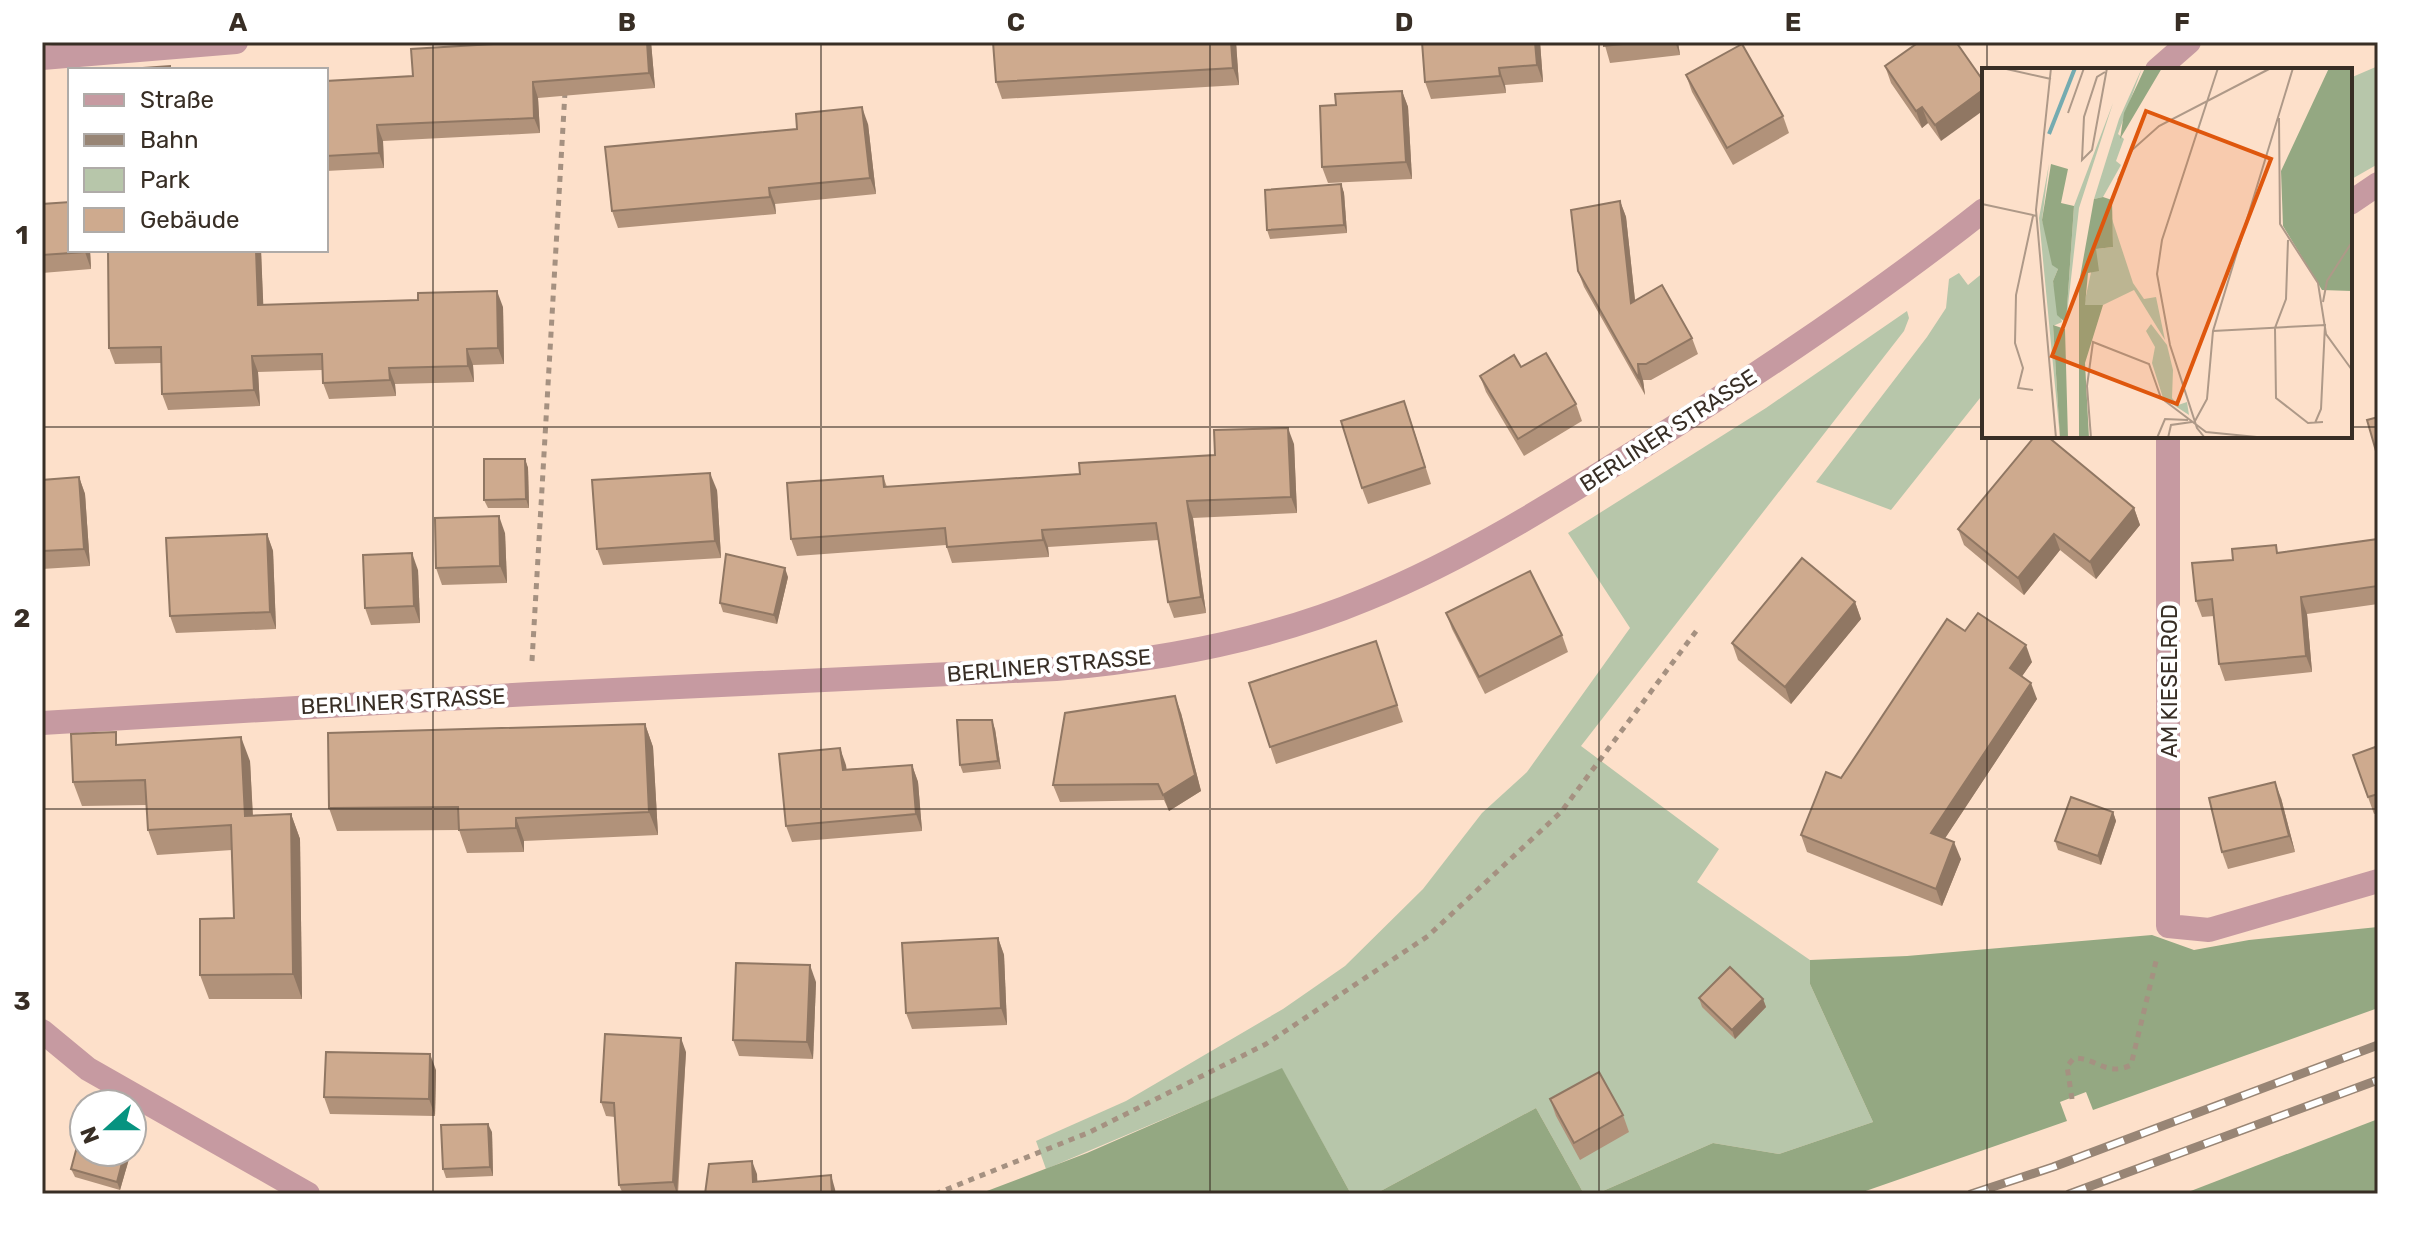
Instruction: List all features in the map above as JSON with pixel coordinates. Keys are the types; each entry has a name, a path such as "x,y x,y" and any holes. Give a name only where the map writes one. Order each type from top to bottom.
{"street":[{"path":"42,58 236,42"},
{"path":"2159,68 2189,42"},
{"path":"2352,202 2378,184"},
{"name":"BERLINER STRASSE","path":"42,723 1125,663 1262,634 1366,600 1563,497 1720,398 1921,259 1982,212"},
{"name":"AM KIESELROD","path":"2168,438 2168,926"},
{"path":"2168,926 2209,930 2378,881"},
{"path":"42,1031 88,1069 308,1194"}],"path":[{"path":"530,694 565,90"},
{"path":"935,1194 1090,1132 1266,1044 1428,936 1561,812 1697,630"},
{"path":"2072,1099 2067,1066 2074,1058 2086,1058 2105,1070 2120,1071 2131,1065 2168,926"}],"green space":[{"path":"2378,66 2378,164 2352,179 2352,77"},
{"path":"1959,273 1968,285 1982,274 1982,396 1891,510 1816,482 1946,308 1949,279"},
{"path":"1907,311 1909,318 1904,331 1581,746 1719,849 1697,882 1810,960 1810,984 1873,1122 1779,1154 1713,1143 1596,1194 1584,1194 1536,1108 1375,1194 1351,1194 1282,1069 1046,1169 1036,1141 1126,1101 1283,1009 1345,966 1423,889 1482,813 1527,772 1630,628 1568,533 1766,408"},
{"path":"2378,927 2378,1008 2093,1110 2086,1092 2060,1102 2067,1121 1857,1194 1596,1194 1713,1143 1779,1154 1873,1122 1810,984 1810,960 1907,956 2152,935 2194,950 2249,940"},
{"path":"1282,1068 1351,1194 979,1194 1087,1153"},
{"path":"1536,1108 1584,1194 1375,1194"},
{"path":"2378,1119 2378,1194 2183,1194"}],"building":[{"path":"526,42 647,42 649,73 533,82 534,118 377,125 379,153 328,156 328,81 413,76 411,49"},
{"path":"993,42 1231,42 1233,68 996,82"},
{"path":"1422,42 1535,42 1537,65 1499,68 1500,76 1425,82"},
{"path":"1604,42 1642,42 1604,46"},
{"path":"1919,42 1956,42 1982,79 1982,90 1935,125 1922,107 1916,111 1885,66"},
{"path":"1742,44 1783,116 1727,148 1686,75"},
{"path":"1402,91 1406,162 1322,167 1320,106 1336,105 1335,94"},
{"path":"862,107 870,178 769,188 770,197 612,211 605,147 797,129 796,114"},
{"path":"1341,184 1344,225 1267,230 1265,190"},
{"path":"1620,201 1631,303 1662,285 1692,338 1646,364 1638,364 1639,379 1578,271 1571,210"},
{"path":"68,202 68,252 85,252 42,255 42,204"},
{"path":"108,252 256,252 258,305 418,300 418,293 497,291 498,348 467,349 468,366 389,368 390,380 323,383 322,354 252,356 254,390 162,394 161,347 109,348"},
{"path":"1546,353 1576,404 1518,439 1480,376 1514,355 1521,367"},
{"path":"1404,401 1425,467 1362,488 1341,421"},
{"path":"2378,417 2378,458 2367,420"},
{"path":"1288,428 1291,497 1187,501 1201,597 1168,602 1156,523 1042,530 1043,540 947,547 945,528 791,539 787,483 883,476 884,487 1080,474 1079,463 1215,455 1214,430"},
{"path":"2033,438 2049,438 2134,508 2090,562 2054,534 2018,578 1958,529"},
{"path":"484,459 525,459 526,499 484,500"},
{"path":"710,473 715,541 597,549 592,480"},
{"path":"79,477 84,549 42,551 42,480"},
{"path":"499,516 500,566 436,568 435,518"},
{"path":"267,534 270,612 170,616 166,538"},
{"path":"2378,539 2378,586 2301,597 2306,656 2219,664 2212,599 2196,601 2192,563 2233,560 2232,549 2276,545 2277,553"},
{"path":"412,553 414,606 365,608 363,555"},
{"path":"726,554 785,568 774,615 720,603"},
{"path":"1802,558 1855,602 1785,687 1732,643"},
{"path":"1530,571 1562,635 1479,677 1446,613"},
{"path":"1978,613 2026,645 2010,668 2031,683 1931,833 1954,842 1936,889 1801,835 1826,772 1841,778 1947,619 1965,631"},
{"path":"1376,641 1397,705 1270,747 1249,683"},
{"path":"1175,696 1195,775 1163,795 1158,784 1053,785 1065,713"},
{"path":"957,720 992,720 998,761 960,765"},
{"path":"645,724 649,812 516,818 516,828 459,830 458,807 329,808 328,733"},
{"path":"116,732 116,745 241,737 245,816 291,814 293,974 200,975 200,919 234,918 231,825 148,830 145,780 73,782 71,734"},
{"path":"2378,746 2378,794 2368,797 2353,755"},
{"path":"840,748 843,770 912,765 916,814 786,826 779,754"},
{"path":"2275,782 2289,836 2222,852 2209,798"},
{"path":"2071,797 2113,812 2098,856 2055,841"},
{"path":"998,938 1001,1008 906,1013 902,943"},
{"path":"736,963 810,965 807,1042 733,1040"},
{"path":"1730,967 1763,999 1732,1030 1699,998"},
{"path":"605,1034 681,1038 673,1182 619,1185 614,1103 601,1102"},
{"path":"326,1052 430,1054 429,1099 324,1097"},
{"path":"1599,1072 1623,1115 1574,1143 1550,1099"},
{"path":"488,1124 490,1167 443,1169 441,1125"},
{"path":"752,1161 753,1182 831,1175 832,1194 705,1194 709,1164"},
{"path":"71,1168 121,1168 117,1182"}],"railway":[{"path":"1971,1194 2053,1167 2378,1045"},
{"path":"2069,1194 2378,1080"}]}
